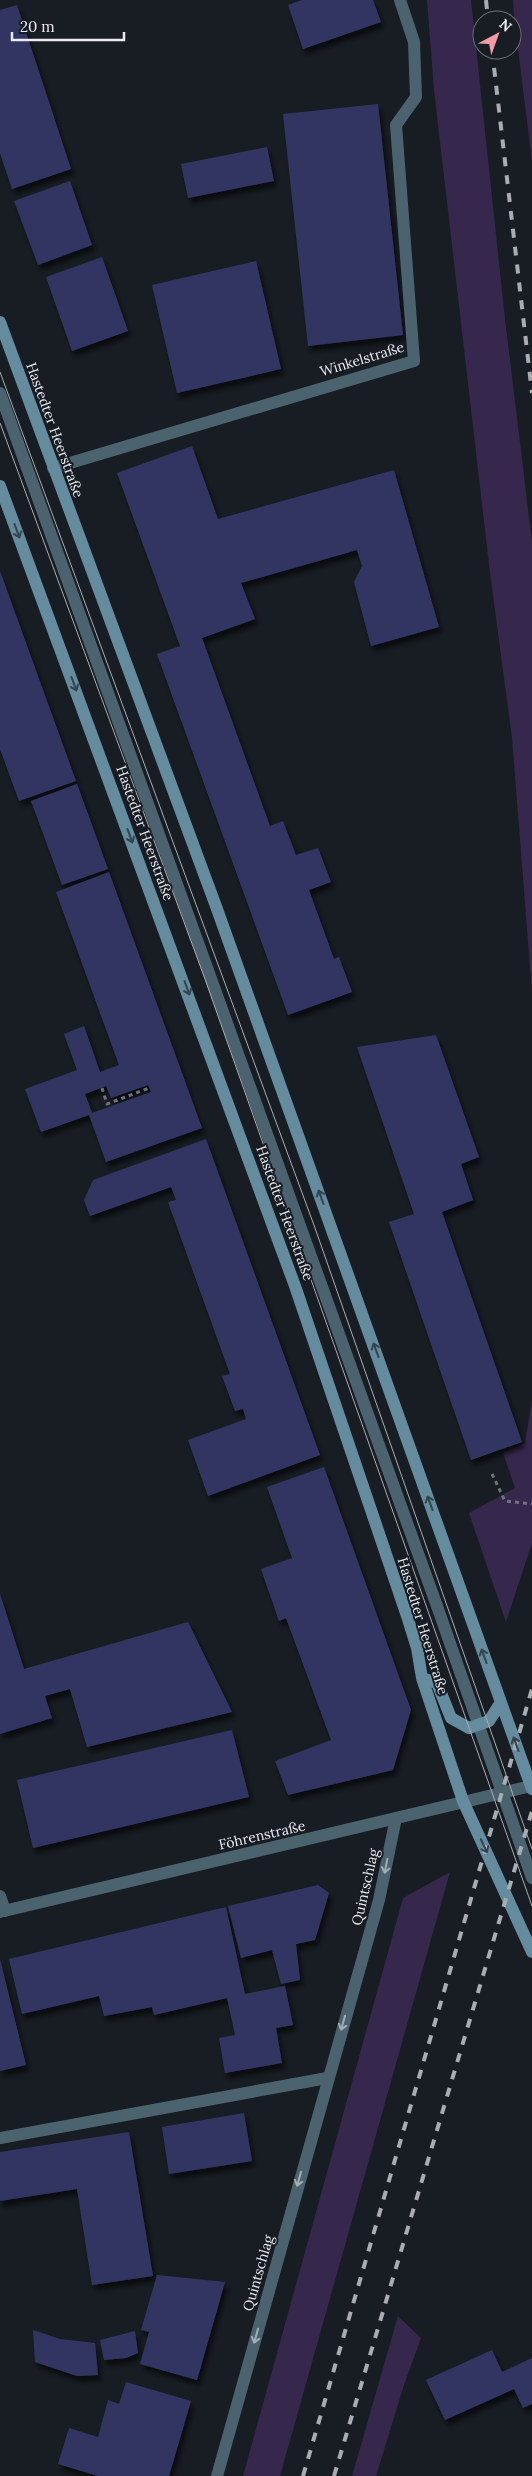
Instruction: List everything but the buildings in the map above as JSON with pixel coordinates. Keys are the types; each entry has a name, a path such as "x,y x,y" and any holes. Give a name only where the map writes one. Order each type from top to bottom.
{"main road":[{"name":"Hastedter Heerstraße","path":"0,322 217,908 532,1788"},
{"name":"Hastedter Heerstraße","path":"0,486 295,1286 407,1616 417,1648 422,1678 463,1801 532,1952"},
{"path":"422,1678 437,1683 451,1718 469,1728 489,1721 501,1702"}],"street":[{"name":"Winkelstraße","path":"53,468 414,361 396,125 416,97 414,42 400,0"},
{"path":"0,393 532,1878"},
{"name":"Föhrenstraße","path":"2,1912 463,1801 502,1792 532,1788"},
{"name":"Quintschlag","path":"217,2476 327,2078 379,1900 396,1818"},
{"path":"0,1896 2,1912"},
{"path":"0,2138 327,2078"}],"path":[{"path":"102,1088 107,1104 149,1088"},
{"path":"492,1474 505,1501 532,1504"}],"shaded area":[{"path":"427,0 471,0 472,60 477,60 505,319 532,542 532,992 512,738 490,573 434,90"},
{"path":"513,0 532,0 532,161 519,60 522,60 522,10 514,10"},
{"path":"532,1400 532,1543 506,1622 469,1513 515,1488 503,1453 525,1443"},
{"path":"450,1872 280,2476 243,2476 403,1898"},
{"path":"398,2316 421,2338 404,2385 376,2476 352,2476"}],"tram line":[{"path":"0,372 315,1228 532,1849"},
{"path":"0,423 205,979 532,1906"}],"railway":[{"path":"486,0 487,10"},
{"path":"493,60 532,393"},
{"path":"303,2476 532,1689"},
{"path":"334,2476 532,1811"}]}
